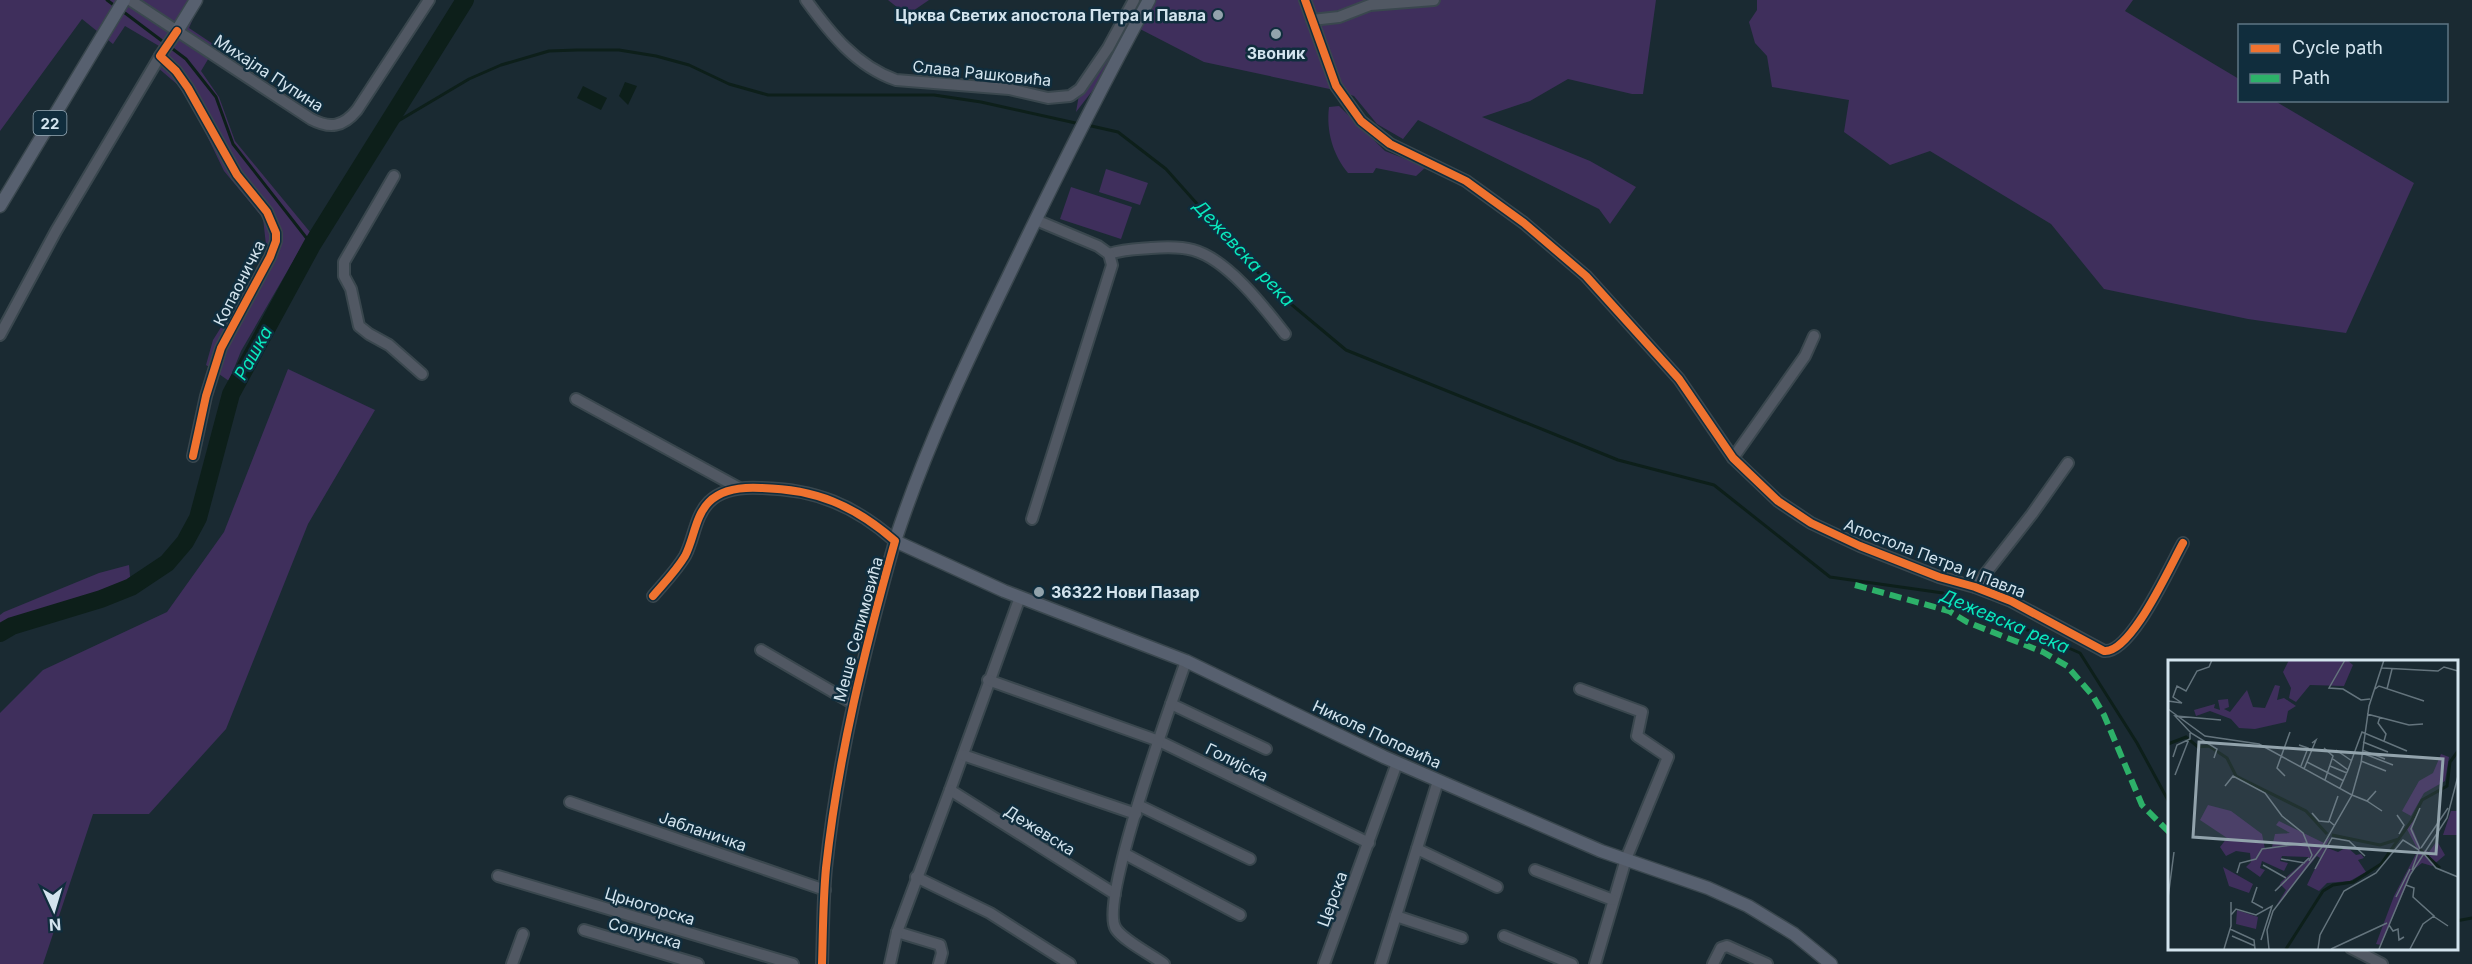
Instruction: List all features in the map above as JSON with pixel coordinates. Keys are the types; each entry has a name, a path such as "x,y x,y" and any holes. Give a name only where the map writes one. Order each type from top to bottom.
{"main road":[{"name":"22","path":"0,206 124,0"},
{"path":"168,44 196,0"},
{"name":"Меше Селимовића","path":"895,541 922,462 948,400 1088,112 1149,0"},
{"name":"Николе Поповића","path":"895,541 1020,597 1186,661 1397,763 1601,851 1707,888 1748,906 1794,934 1831,964"}],"street":[{"path":"0,335 56,231 168,44 130,0"},
{"name":"Михајла Пупина","path":"168,44 321,124 336,126 351,118 357,110 429,0"},
{"name":"Слава Рашковића","path":"806,0 833,37 854,56 888,77 911,82 1009,89 1048,98 1070,96 1080,89 1108,48 1134,0"},
{"path":"1305,0 1312,20 1338,16 1370,5 1434,0"},
{"name":"Апостола Петра и Павла","path":"1312,20 1336,86 1362,121 1389,144 1466,181 1524,223 1586,276 1679,379 1733,458 1778,501 1811,523 1939,577 1975,587 2011,601 2104,651 2115,649 2139,624 2183,543"},
{"name":"Копаоничка","path":"168,44 176,71 237,175 267,212 276,232 276,241 270,257 220,348 206,396 193,456"},
{"path":"394,176 342,269 351,289 359,326 389,345 422,374"},
{"path":"1032,519 1112,265 1109,254 1098,246 1036,220"},
{"path":"1109,254 1120,250 1178,248 1194,250 1226,269 1268,311 1285,334"},
{"path":"1733,458 1805,356 1814,336"},
{"path":"576,399 739,489"},
{"name":"Апостола Петра и Павла","path":"1975,587 2032,514 2068,463"},
{"name":"Меше Селимовића","path":"653,596 685,556 706,506 721,494 739,489 781,488 806,491 834,501 864,518 895,541 852,703 833,820 825,890 822,964"},
{"path":"890,964 897,932 916,877 1020,597"},
{"path":"761,650 852,703"},
{"path":"1164,964 1115,928 1113,920 1115,894 1137,809 1186,661"},
{"path":"988,680 1159,741"},
{"path":"1580,689 1642,712 1637,736 1668,757 1626,859 1595,964"},
{"name":"Голијска","path":"1171,704 1266,749"},
{"name":"Голијска","path":"1159,741 1369,843"},
{"path":"963,755 1137,809 1250,859"},
{"name":"Церска","path":"1324,964 1397,763"},
{"path":"1381,964 1438,781"},
{"name":"Дежевска","path":"950,790 1115,894"},
{"name":"Јабланичка","path":"570,802 825,890"},
{"path":"1417,849 1497,887"},
{"path":"1125,854 1240,915"},
{"path":"1535,870 1613,900"},
{"name":"Црногорска","path":"498,876 793,964"},
{"path":"916,877 990,913 1066,963"},
{"path":"1396,916 1462,938"},
{"name":"Солунска","path":"584,930 698,964"},
{"path":"897,932 940,945 942,953 939,964"},
{"path":"512,964 523,934"},
{"path":"1504,936 1572,964"},
{"path":"1713,964 1721,948 1727,945 1767,964"},
{"path":"2353,949 2382,964"}],"shaded area":[{"path":"0,0 201,0 189,28 216,46 201,71 219,97 235,141 310,232 241,351 229,381 206,365 213,340 267,254 263,218 224,171 198,117 178,85 150,61 159,46 125,26 113,44 82,19 0,131"},
{"path":"888,0 929,0 907,15"},
{"path":"1134,0 1656,0 1643,94 1632,94 1568,79 1530,101 1482,117 1590,161 1636,187 1610,224 1599,209 1418,120 1403,139 1377,124 1354,96 1204,62 1140,29 1076,112 1080,89"},
{"path":"1757,0 2133,0 2125,11 2238,78 2238,102 2277,102 2414,183 2346,333 2248,319 2104,289 2051,224 1930,151 1890,165 1844,132 1849,100 1772,87 1767,56 1755,43 1749,22 1757,10"},
{"path":"625,82 637,86 628,105 619,96"},
{"path":"583,86 607,98 601,110 577,98"},
{"path":"1339,106 1385,151 1426,167 1416,176 1376,168 1373,173 1348,173 1338,158 1330,134 1329,107"},
{"path":"1106,169 1148,183 1140,205 1099,192"},
{"path":"1071,187 1132,207 1121,239 1060,219"},
{"path":"288,369 375,410 308,524 226,729 149,814 93,814 43,964 0,964 0,713 43,670 167,612 224,532"},
{"path":"129,565 131,587 101,600 13,626 0,633 0,615 4,612 99,573"}],"waterway":[{"path":"107,0 115,6"},
{"name":"Рашка","path":"0,633 12,626 101,599 131,587 167,563 185,542 198,518 231,394 312,245 465,0"},
{"path":"121,10 186,59 216,97 233,144 312,245"},
{"name":"Дежевска река","path":"383,130 469,79 501,65 549,51 577,50 619,50 656,56 689,65 729,84 768,95 934,95 981,102 1080,124"},
{"name":"Дежевска река","path":"1087,125 1118,132 1166,169 1273,289 1346,350 1618,460 1714,485 1830,577 1943,593 2080,653 2137,743 2168,800"},
{"name":"Дежевска река","path":"2457,921 2472,918"}],"marked path":[{"path":"1855,585 1949,611 1967,622 2043,652 2067,666 2093,696 2104,715 2142,805 2168,831"}],"cycle path":[{"path":"1305,0 1336,86 1361,121 1390,144 1466,181 1524,223 1586,276 1679,379 1733,458 1778,501 1811,523 1860,546 1939,577 1975,587 2011,601 2104,651 2115,648 2126,639 2137,624 2149,607 2183,543"},
{"path":"177,31 160,56 176,71 188,88 237,175 267,212 276,233 276,241 270,257 221,348 206,396 193,456"},
{"path":"653,596 685,556 704,508 720,494 734,490 781,489 833,501 880,528 895,541 873,621 845,744 826,868 822,964"}],"place":[{"name":"Црква Светих апостола Петра и Павла","path":"1218,15"},
{"name":"Звоник","path":"1276,34"},
{"name":"36322 Нови Пазар","path":"1039,592"}]}
